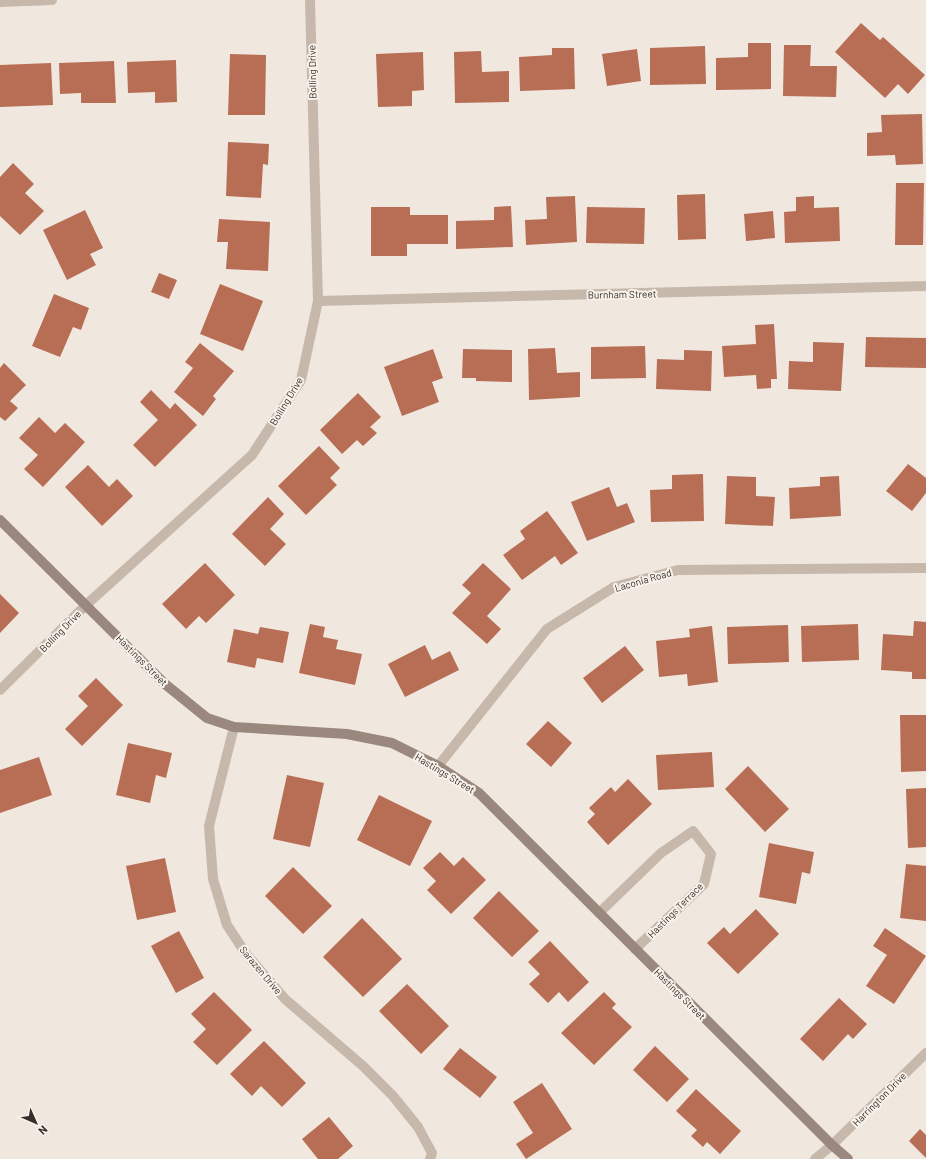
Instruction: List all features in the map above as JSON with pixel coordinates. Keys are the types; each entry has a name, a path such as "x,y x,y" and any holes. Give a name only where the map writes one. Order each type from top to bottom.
{"street":[{"path":"0,2 52,0"},
{"name":"Bolling Drive","path":"0,690 86,604 252,455 301,380 318,301 310,0"},
{"name":"Burnham Street","path":"318,301 926,286"},
{"name":"Hastings Street","path":"0,520 165,684 207,718 234,727 347,734 392,743 438,766 479,793 832,1145 848,1159"},
{"name":"Laconia Road","path":"438,766 547,629 614,587 678,570 926,568"},
{"name":"Sarazen Drive","path":"234,727 209,826 213,879 227,925 246,954 285,999 364,1066 393,1096 418,1127 432,1153 430,1159"},
{"name":"Hastings Terrace","path":"599,913 661,853 693,831 711,854 704,884 635,949"},
{"name":"Harrington Drive","path":"815,1159 832,1145 926,1053"}],"building":[{"path":"861,23 880,40 883,37 925,75 908,94 898,84 885,98 835,52"},
{"path":"748,43 771,43 771,89 716,90 716,58 748,57"},
{"path":"784,45 811,45 810,66 837,66 836,97 783,96"},
{"path":"705,46 706,84 650,85 650,48"},
{"path":"552,48 574,48 575,89 520,91 519,57 552,55"},
{"path":"637,49 641,81 607,86 602,54"},
{"path":"481,51 482,72 509,71 509,102 455,103 454,52"},
{"path":"423,52 424,90 412,91 412,106 378,107 376,54"},
{"path":"230,54 266,55 265,115 228,115"},
{"path":"176,60 177,102 155,103 155,92 128,93 127,62"},
{"path":"114,61 116,103 81,103 81,93 60,94 59,63"},
{"path":"51,63 53,105 0,107 0,65"},
{"path":"922,114 923,164 896,165 895,155 867,156 867,133 882,132 881,115"},
{"path":"228,142 269,144 268,165 263,164 261,198 226,196"},
{"path":"13,163 34,184 25,193 44,211 20,235 0,216 0,177"},
{"path":"896,183 924,183 923,245 895,245"},
{"path":"705,194 706,239 678,240 677,195"},
{"path":"575,196 577,242 526,245 525,220 547,219 546,197"},
{"path":"814,196 814,208 839,207 840,241 785,243 784,212 796,211 796,197"},
{"path":"511,206 513,247 456,249 456,221 494,220 494,207"},
{"path":"371,207 410,207 410,215 448,215 448,244 407,244 407,256 371,256"},
{"path":"587,207 645,208 644,244 586,243"},
{"path":"85,210 103,248 90,254 96,265 67,280 43,230"},
{"path":"773,211 775,238 746,241 744,214"},
{"path":"219,219 270,222 268,271 226,269 228,242 217,242"},
{"path":"159,273 177,280 169,299 151,292"},
{"path":"220,284 263,301 243,351 200,334"},
{"path":"54,294 89,308 81,330 73,327 60,357 32,346"},
{"path":"774,324 777,379 771,379 771,388 757,389 756,375 724,377 722,346 756,344 755,325"},
{"path":"866,337 926,338 926,368 865,367"},
{"path":"813,342 844,343 841,391 788,389 789,361 813,362"},
{"path":"200,343 234,371 213,396 216,399 203,416 174,392 193,368 185,362"},
{"path":"645,346 646,378 591,379 591,347"},
{"path":"555,348 557,373 580,372 580,397 529,400 528,349"},
{"path":"433,349 443,378 432,382 439,402 402,416 384,367"},
{"path":"463,349 512,350 512,382 476,381 476,378 462,378"},
{"path":"684,350 712,351 711,391 656,389 657,359 684,360"},
{"path":"4,363 26,385 10,401 18,408 5,421 0,417 0,368"},
{"path":"151,390 170,409 175,403 197,425 155,467 133,445 158,420 140,402"},
{"path":"358,393 381,417 370,427 377,433 363,446 357,440 342,454 320,430"},
{"path":"39,417 55,433 65,423 85,442 43,487 24,469 38,455 19,438"},
{"path":"319,446 340,468 330,478 337,485 306,515 278,486"},
{"path":"908,464 926,478 926,493 912,511 886,491"},
{"path":"88,465 109,487 117,479 133,496 102,526 65,487"},
{"path":"703,474 704,521 651,522 650,490 672,489 672,475"},
{"path":"727,476 756,477 756,496 775,497 773,526 725,524"},
{"path":"839,476 841,516 790,519 789,488 820,486 820,477"},
{"path":"609,487 617,507 627,503 635,522 587,541 571,502"},
{"path":"268,497 284,514 270,529 286,544 265,566 232,534"},
{"path":"547,511 578,553 561,565 555,556 522,580 503,555 525,539 520,531"},
{"path":"205,563 235,595 206,623 199,616 186,629 162,604"},
{"path":"483,563 511,589 487,616 501,629 487,644 452,613 471,593 462,585"},
{"path":"0,594 19,613 0,633"},
{"path":"914,621 926,622 926,679 912,679 912,672 881,670 883,634 913,636"},
{"path":"310,624 325,627 323,637 338,640 336,649 362,654 355,685 299,673"},
{"path":"858,624 859,660 802,662 801,626"},
{"path":"788,625 789,662 728,664 727,627"},
{"path":"712,626 718,682 688,686 687,674 659,677 656,641 690,637 689,629"},
{"path":"260,627 289,632 283,663 257,658 255,668 227,662 234,629 258,634"},
{"path":"425,645 432,660 450,651 459,670 405,697 388,664"},
{"path":"625,646 644,670 602,703 583,678"},
{"path":"96,678 123,705 82,746 65,729 88,706 78,696"},
{"path":"900,715 926,715 926,771 901,772"},
{"path":"548,721 572,743 551,767 526,744"},
{"path":"128,743 172,753 166,778 156,775 150,803 116,795"},
{"path":"712,752 714,787 658,790 656,755"},
{"path":"39,757 52,795 0,813 0,770"},
{"path":"748,766 789,809 765,832 725,789"},
{"path":"287,775 324,783 310,847 273,839"},
{"path":"628,779 652,804 608,845 587,822 595,814 589,808 611,787 615,792"},
{"path":"926,788 926,847 908,848 906,789"},
{"path":"379,795 432,821 410,866 357,840"},
{"path":"769,843 814,852 810,874 802,872 796,904 759,897"},
{"path":"440,852 454,866 463,857 486,880 451,914 427,890 436,881 423,868"},
{"path":"165,858 176,912 137,920 126,866"},
{"path":"906,864 926,866 926,921 900,918"},
{"path":"293,867 332,906 303,934 265,896"},
{"path":"499,891 539,931 512,957 473,918"},
{"path":"756,909 779,934 738,974 707,943 724,927 730,934"},
{"path":"362,918 402,959 363,997 323,957"},
{"path":"885,928 926,956 894,1004 866,986 887,955 873,946"},
{"path":"179,931 204,978 176,993 151,946"},
{"path":"550,941 589,982 568,1002 559,992 548,1003 529,984 540,974 528,962"},
{"path":"407,984 449,1026 421,1054 379,1011"},
{"path":"214,992 252,1030 217,1065 193,1042 206,1029 191,1014"},
{"path":"604,992 616,1004 612,1008 632,1027 594,1065 561,1033"},
{"path":"839,998 867,1024 853,1039 848,1034 823,1061 800,1039"},
{"path":"264,1041 306,1083 282,1107 261,1086 252,1096 230,1074"},
{"path":"655,1046 689,1079 667,1102 633,1070"},
{"path":"460,1048 497,1077 480,1098 443,1069"},
{"path":"542,1083 572,1129 526,1159 516,1144 533,1133 513,1102"},
{"path":"696,1089 741,1131 720,1154 707,1142 703,1147 691,1136 697,1130 676,1111"},
{"path":"329,1117 353,1146 338,1159 318,1159 302,1139"},
{"path":"920,1129 926,1135 926,1158 909,1141"}]}
